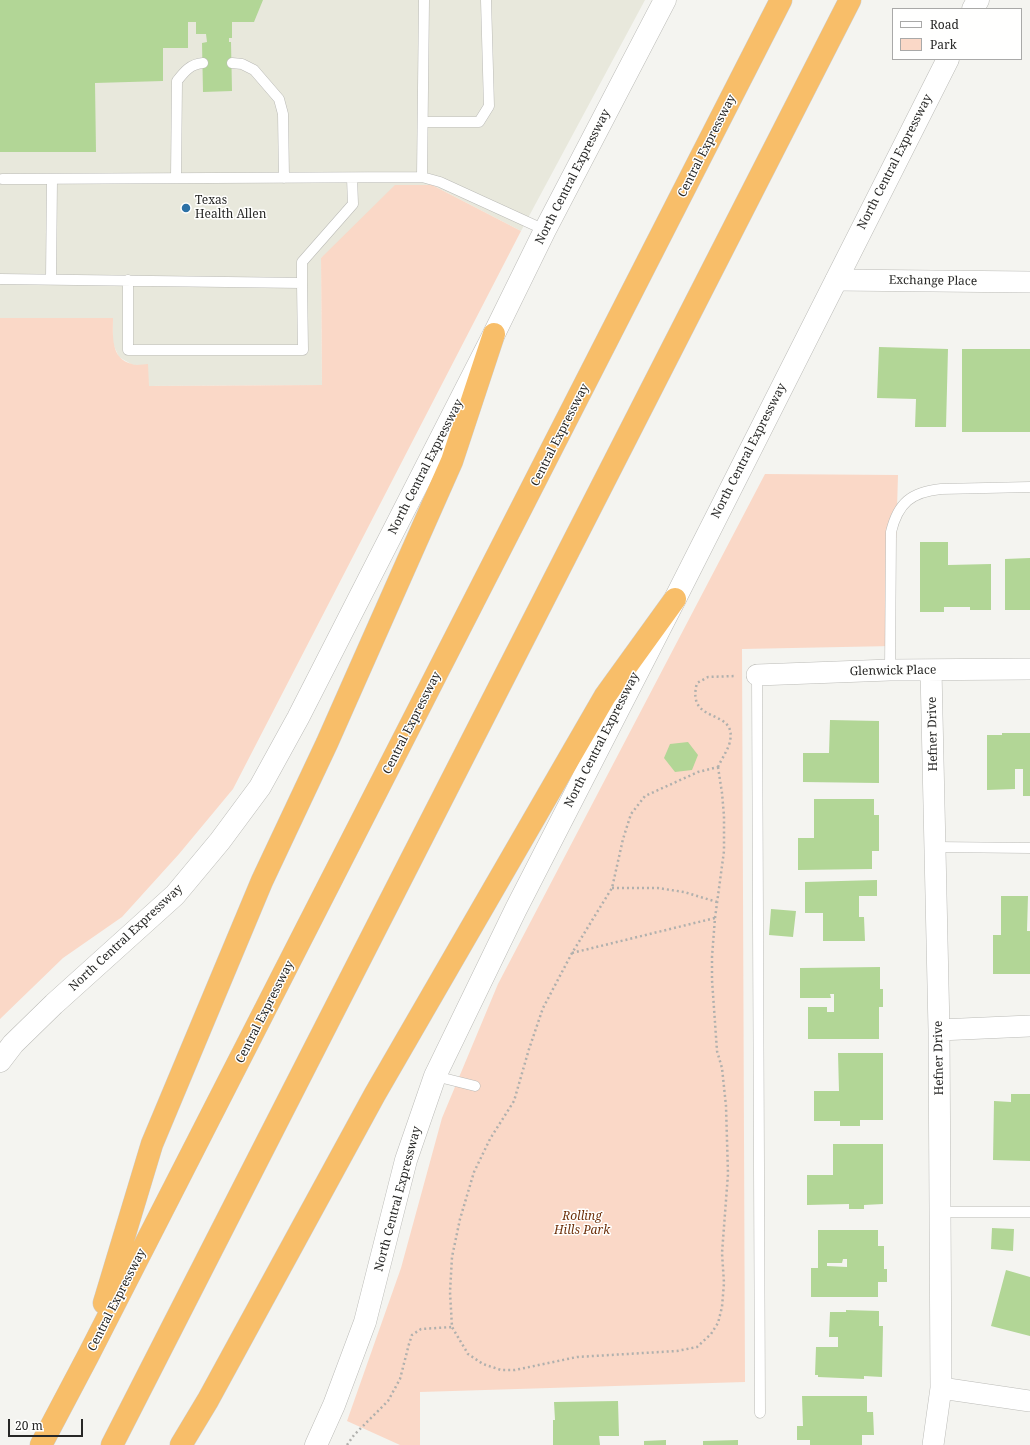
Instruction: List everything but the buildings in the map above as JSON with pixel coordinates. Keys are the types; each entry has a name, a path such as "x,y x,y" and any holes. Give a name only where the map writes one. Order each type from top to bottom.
{"highway":[{"name":"Central Expressway","path":"41,1445 647,266 781,0"},
{"path":"112,1445 850,0"},
{"path":"88,1356 152,1144 262,881 327,743 452,461 494,334"},
{"path":"181,1445 208,1400 375,1094 601,703 674,599"}],"main road":[{"name":"North Central Expressway","path":"0,1061 13,1044 54,1004 175,895 220,841 260,787 302,711 494,334 545,230 665,0"},
{"name":"North Central Expressway","path":"316,1445 334,1405 365,1322 406,1160 435,1076 516,909 947,60"}],"street":[{"name":"Exchange Place","path":"836,280 1030,282"},
{"name":"Glenwick Place","path":"757,675 890,670 1030,669"},
{"name":"Hefner Drive","path":"931,670 939,1030 942,1388 933,1445"},
{"path":"939,1030 1030,1026"},
{"path":"942,1388 1030,1401"}],"lane":[{"path":"422,177 424,0"},
{"path":"423,122 479,122 489,106 486,0"},
{"path":"176,178 177,81 185,70 196,64 203,63"},
{"path":"232,64 242,64 254,70 279,99 283,114 284,178"},
{"path":"2,178 422,177 440,182 545,230"},
{"path":"51,279 52,178"},
{"path":"128,280 128,350 303,350 302,262 353,204 352,178"},
{"path":"0,279 302,283"},
{"path":"890,670 891,532 894,518 902,505 913,496 926,490 1030,487"},
{"path":"757,675 760,1413"},
{"path":"935,847 1030,848"},
{"path":"435,1076 475,1086"},
{"path":"940,1212 1030,1212"}],"path":[{"path":"718,767 698,772 645,796 631,814 623,839 612,888 572,953 543,1008 514,1101 490,1139 474,1172 460,1219 452,1257 450,1292 452,1327 468,1354 483,1364 501,1370 515,1370 577,1357 677,1351 697,1347 711,1334 718,1323 722,1307 724,1283 722,1253 728,1174 726,1106 722,1068 717,1051 712,980 712,957 714,918 724,850 724,816 718,767 729,744 730,730 724,721 699,708 694,700 694,691 697,683 708,677 757,675"},
{"path":"612,888 658,888 684,892 717,902"},
{"path":"572,953 714,918"},
{"path":"347,1445 354,1435 388,1401 400,1379 412,1335 420,1329 452,1327"}],"shaded area":[{"name":"Texas Health Allen","path":"0,0 645,0 521,231 432,185 321,258 322,385 148,386 131,364 119,357 113,344 113,318 0,318"}],"green space":[{"path":"395,185 432,185 521,231 233,789 179,854 122,917 63,958 0,1019 0,318 113,318 113,339 116,352 125,361 134,365 148,364 149,386 322,385 321,258"},
{"name":"Rolling Hills Park","path":"765,474 898,475 893,646 742,649 745,1382 420,1392 420,1445 400,1445 347,1421 401,1268 442,1118 498,984"}],"place":[{"name":"Texas Health Allen","path":"186,208"}]}
